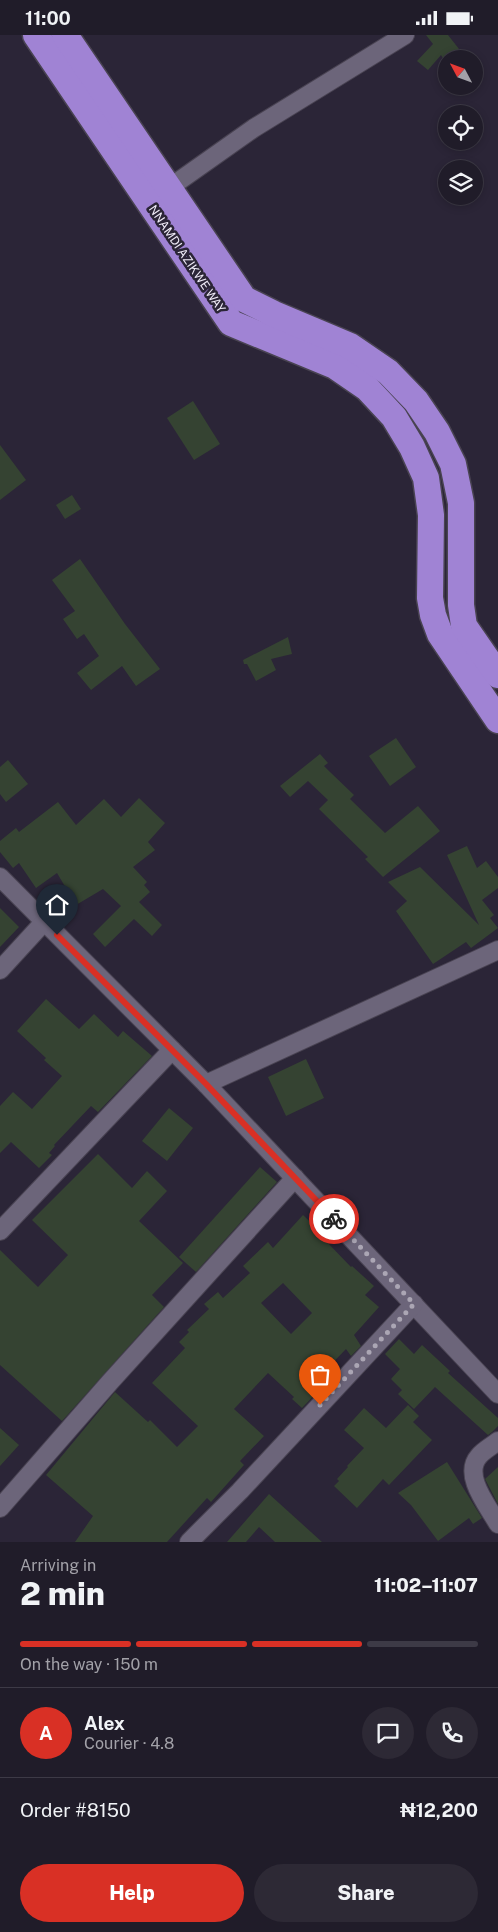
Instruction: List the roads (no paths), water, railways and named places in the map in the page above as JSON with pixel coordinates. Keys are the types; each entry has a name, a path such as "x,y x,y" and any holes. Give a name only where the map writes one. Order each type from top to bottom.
{"highway":[{"name":"NNAMDI AZIKWE WAY","path":"36,35 230,323 335,366 367,388 394,417 412,447 426,478 431,515 430,598 432,615 440,634 498,720"},
{"name":"NNAMDI AZIKWE WAY","path":"66,35 244,299 274,314 350,346 388,372 416,401 437,432 453,464 461,503 461,605 464,626 498,675"}],"street":[{"path":"169,188 254,129 404,35"},
{"path":"0,877 206,1084 498,1393"},
{"path":"0,970 44,922"},
{"path":"206,1084 498,950"},
{"path":"0,1231 172,1050"},
{"path":"0,1509 110,1382 295,1178"},
{"path":"188,1542 240,1491 414,1304"},
{"path":"498,1441 479,1456 473,1467 475,1484 498,1524"}]}
